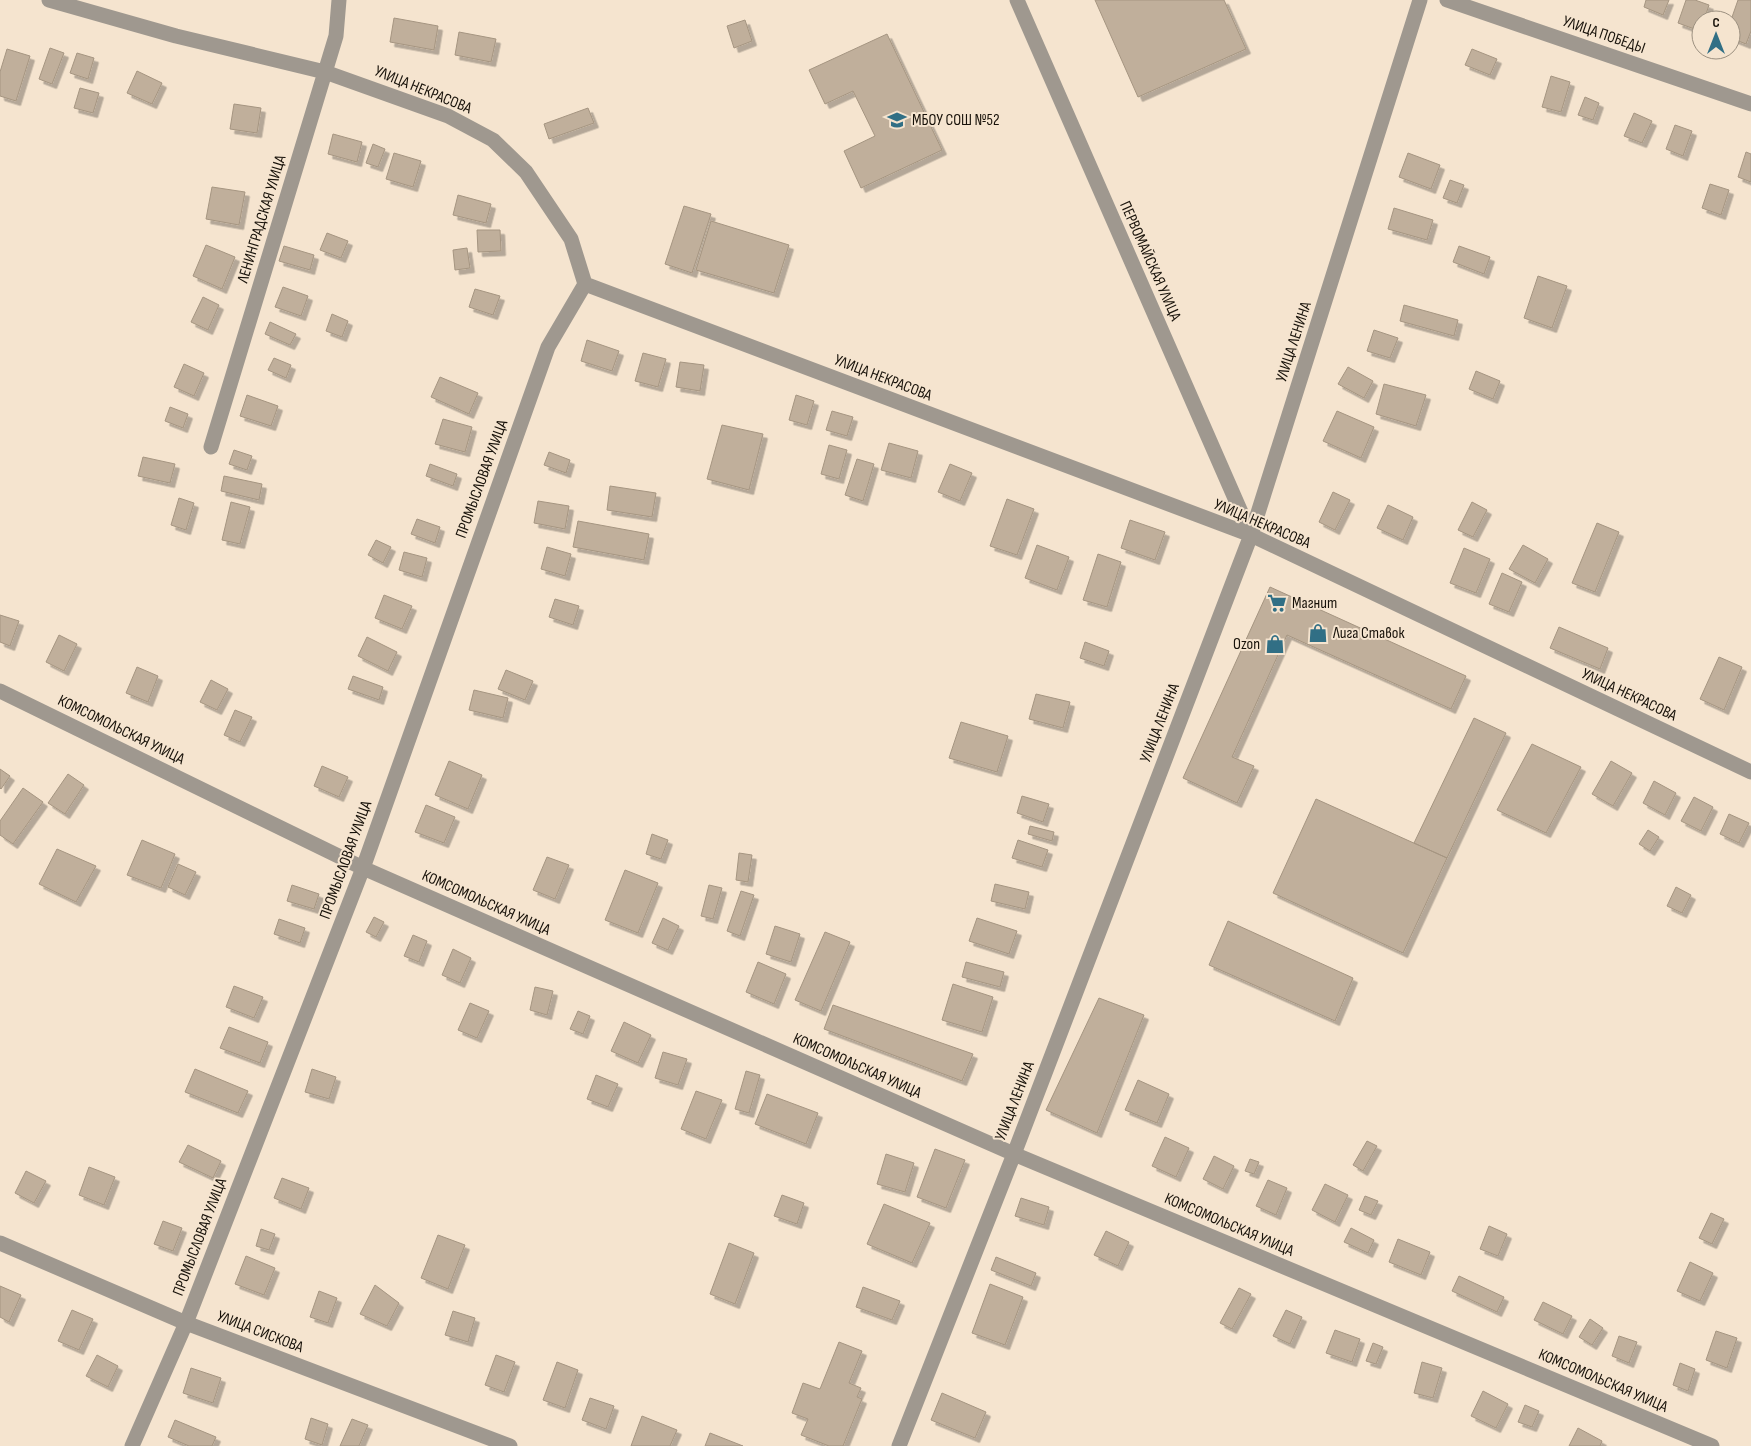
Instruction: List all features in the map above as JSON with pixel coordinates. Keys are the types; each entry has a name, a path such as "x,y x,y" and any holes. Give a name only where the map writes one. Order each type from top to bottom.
{"street":[{"name":"УЛИЦА НЕКРАСОВА","path":"49,0 176,36 325,72 448,116 493,140 526,172 571,239 585,284 1251,535 1751,772"},
{"name":"ЛЕНИНГРАДСКАЯ УЛИЦА","path":"211,448 336,36 339,0"},
{"name":"ПЕРВОМАЙСКАЯ УЛИЦА","path":"1017,0 1251,535"},
{"name":"УЛИЦА ЛЕНИНА","path":"899,1446 1014,1154 1251,535 1420,0"},
{"name":"УЛИЦА ПОБЕДЫ","path":"1447,0 1751,104"},
{"name":"ПРОМЫСЛОВАЯ УЛИЦА","path":"132,1446 186,1323 363,868 548,347 585,284"},
{"name":"КОМСОМОЛЬСКАЯ УЛИЦА","path":"0,691 363,868 1014,1154 1712,1446"},
{"name":"УЛИЦА СИСКОВА","path":"0,1243 186,1323 510,1446"}],"building":[{"path":"1095,0 1224,0 1246,49 1138,97"},
{"path":"1646,0 1669,0 1663,15 1644,7"},
{"path":"1686,0 1695,0 1709,5 1707,10 1691,10 1691,28 1678,23"},
{"path":"1738,0 1751,0 1751,31 1746,44 1741,42 1741,10 1734,10"},
{"path":"394,18 438,26 434,50 390,42"},
{"path":"745,20 752,41 734,48 727,26"},
{"path":"459,32 496,39 491,62 455,55"},
{"name":"МБОУ СОШ №52","path":"887,34 942,150 861,188 844,151 875,136 853,91 825,104 809,70"},
{"path":"50,48 64,53 52,84 39,79"},
{"path":"7,49 30,56 16,101 0,96 0,72"},
{"path":"1472,49 1497,59 1490,75 1465,65"},
{"path":"77,53 94,58 88,79 70,73"},
{"path":"137,71 162,83 152,104 127,93"},
{"path":"1551,76 1570,82 1561,112 1542,107"},
{"path":"80,88 99,93 93,113 74,108"},
{"path":"1585,97 1599,103 1593,120 1578,115"},
{"path":"234,104 261,108 257,133 230,129"},
{"path":"588,108 594,123 549,139 544,124"},
{"path":"1634,113 1652,121 1642,143 1624,136"},
{"path":"1675,125 1692,131 1683,156 1666,149"},
{"path":"333,134 362,142 357,162 328,154"},
{"path":"373,144 385,149 378,167 366,163"},
{"path":"1746,152 1751,154 1751,182 1738,177"},
{"path":"394,153 421,161 413,187 386,179"},
{"path":"1408,153 1440,165 1431,189 1399,177"},
{"path":"1450,180 1464,185 1457,203 1443,198"},
{"path":"1710,184 1729,190 1721,215 1702,208"},
{"path":"212,187 245,192 239,225 206,219"},
{"path":"458,195 491,204 486,223 453,215"},
{"path":"684,206 711,214 692,273 665,264"},
{"path":"1394,208 1433,220 1427,240 1388,229"},
{"path":"711,221 789,245 774,293 696,270"},
{"path":"477,230 500,230 501,251 478,252"},
{"path":"327,233 348,241 341,258 320,250"},
{"path":"206,245 235,257 222,289 193,276"},
{"path":"284,246 314,255 310,270 279,261"},
{"path":"1459,246 1490,257 1484,274 1453,262"},
{"path":"467,248 470,268 455,270 453,250"},
{"path":"1538,276 1567,286 1552,328 1524,318"},
{"path":"283,287 308,296 301,316 275,307"},
{"path":"475,289 500,296 493,315 469,307"},
{"path":"203,297 219,305 208,330 191,322"},
{"path":"1404,305 1458,320 1454,336 1400,321"},
{"path":"332,314 348,321 342,337 326,331"},
{"path":"270,322 296,334 290,345 265,334"},
{"path":"1374,330 1398,338 1390,358 1367,351"},
{"path":"587,340 619,351 612,371 581,361"},
{"path":"643,353 666,359 658,387 635,381"},
{"path":"274,358 291,365 286,378 268,370"},
{"path":"680,362 704,365 700,391 676,387"},
{"path":"184,364 204,373 194,396 174,387"},
{"path":"1348,367 1373,381 1364,398 1338,384"},
{"path":"1476,371 1500,381 1493,399 1469,389"},
{"path":"440,377 478,393 469,414 431,397"},
{"path":"1384,384 1426,395 1416,426 1376,414"},
{"path":"247,395 278,406 271,426 240,416"},
{"path":"796,395 814,401 807,425 789,420"},
{"path":"170,407 188,414 183,428 165,421"},
{"path":"832,411 853,417 847,436 826,430"},
{"path":"1337,411 1374,427 1361,458 1323,441"},
{"path":"443,419 472,427 465,452 435,444"},
{"path":"722,425 763,434 749,490 707,479"},
{"path":"889,443 918,451 911,478 881,470"},
{"path":"829,445 847,450 839,479 821,474"},
{"path":"234,450 252,456 247,470 229,464"},
{"path":"549,452 570,460 566,473 544,465"},
{"path":"143,457 175,464 170,483 138,476"},
{"path":"857,459 874,464 863,501 845,495"},
{"path":"430,464 457,474 453,486 426,476"},
{"path":"950,464 972,473 960,501 938,492"},
{"path":"224,476 262,484 259,500 221,491"},
{"path":"610,486 656,493 652,517 607,510"},
{"path":"1333,492 1350,500 1335,530 1319,522"},
{"path":"179,498 194,503 186,530 171,525"},
{"path":"1007,499 1034,509 1017,555 990,546"},
{"path":"538,501 569,506 565,529 534,523"},
{"path":"231,502 250,507 240,544 222,540"},
{"path":"1472,502 1487,510 1473,537 1458,530"},
{"path":"1388,505 1413,517 1403,540 1377,528"},
{"path":"417,519 440,527 435,543 411,534"},
{"path":"1130,520 1165,532 1155,560 1121,548"},
{"path":"578,521 649,534 644,560 573,547"},
{"path":"1597,523 1619,532 1595,592 1572,583"},
{"path":"376,540 391,547 383,563 368,555"},
{"path":"1037,545 1069,557 1057,590 1025,578"},
{"path":"1523,545 1548,559 1535,583 1509,569"},
{"path":"547,547 571,554 565,576 541,569"},
{"path":"1464,548 1490,559 1476,593 1450,583"},
{"path":"404,552 427,558 422,577 399,570"},
{"path":"1098,554 1121,562 1107,607 1083,600"},
{"path":"1502,573 1522,582 1509,612 1489,604"},
{"path":"1270,587 1466,676 1451,709 1287,635 1232,757 1254,766 1237,803 1183,778"},
{"path":"384,595 412,606 402,629 375,618"},
{"path":"555,599 579,606 573,625 549,617"},
{"path":"0,615 19,621 10,646 0,642"},
{"path":"1559,627 1608,648 1600,669 1550,648"},
{"path":"59,635 77,644 64,671 46,662"},
{"path":"367,637 397,652 388,671 358,656"},
{"path":"1085,642 1109,651 1104,666 1080,658"},
{"path":"1719,657 1742,667 1724,710 1700,699"},
{"path":"137,667 158,676 148,702 126,693"},
{"path":"506,670 533,681 525,700 498,689"},
{"path":"353,676 383,687 379,700 348,689"},
{"path":"211,680 228,689 217,710 200,702"},
{"path":"474,690 508,698 503,718 469,710"},
{"path":"1036,694 1070,702 1063,728 1029,719"},
{"path":"235,710 252,717 240,742 224,735"},
{"path":"1474,718 1506,733 1447,858 1414,843"},
{"path":"961,722 1008,736 997,772 949,758"},
{"path":"1532,744 1581,767 1546,833 1497,810"},
{"path":"449,761 482,775 468,809 435,795"},
{"path":"1611,761 1632,773 1613,806 1592,794"},
{"path":"322,766 348,777 339,797 314,786"},
{"path":"0,769 10,776 1,789 0,788"},
{"path":"68,774 84,785 65,814 48,803"},
{"path":"1654,781 1676,793 1665,815 1643,803"},
{"path":"23,788 43,802 13,844 0,835 0,821"},
{"path":"1022,796 1049,804 1043,822 1017,813"},
{"path":"1694,797 1713,807 1701,831 1681,821"},
{"path":"1316,799 1447,858 1403,953 1273,893"},
{"path":"426,805 455,817 444,843 415,832"},
{"path":"1729,814 1749,823 1739,843 1720,834"},
{"path":"1030,826 1054,832 1052,841 1028,834"},
{"path":"1648,830 1659,837 1650,851 1639,844"},
{"path":"652,834 668,840 661,859 646,854"},
{"path":"142,840 175,854 161,888 127,875"},
{"path":"1018,840 1048,850 1042,867 1012,858"},
{"path":"57,849 96,866 76,902 39,884"},
{"path":"739,853 752,855 748,882 736,880"},
{"path":"547,857 569,865 555,899 533,890"},
{"path":"178,864 196,872 185,895 168,887"},
{"path":"625,870 658,883 638,933 605,920"},
{"path":"995,884 1029,892 1025,909 991,901"},
{"path":"292,885 319,894 314,909 287,901"},
{"path":"709,885 722,888 713,919 701,916"},
{"path":"1676,887 1691,895 1682,913 1667,906"},
{"path":"741,891 754,895 740,936 727,931"},
{"path":"374,917 384,922 376,937 366,932"},
{"path":"663,918 679,926 668,950 652,943"},
{"path":"977,918 1017,931 1009,954 969,941"},
{"path":"279,919 305,928 300,943 274,934"},
{"path":"1228,921 1353,978 1335,1021 1209,965"},
{"path":"775,926 800,934 791,962 766,954"},
{"path":"825,932 850,942 821,1011 795,1000"},
{"path":"413,935 427,941 419,962 404,956"},
{"path":"453,949 471,958 460,983 442,975"},
{"path":"758,962 786,974 774,1004 746,992"},
{"path":"966,962 1004,972 1000,987 962,977"},
{"path":"953,984 993,997 982,1032 942,1020"},
{"path":"234,986 263,997 254,1018 226,1007"},
{"path":"535,987 553,991 547,1015 530,1010"},
{"path":"1099,998 1144,1015 1097,1133 1046,1110"},
{"path":"470,1003 489,1011 477,1038 458,1030"},
{"path":"833,1005 973,1054 962,1081 824,1029"},
{"path":"578,1011 590,1016 583,1034 570,1029"},
{"path":"624,1022 651,1035 638,1063 611,1051"},
{"path":"229,1027 268,1042 260,1063 220,1048"},
{"path":"663,1052 687,1059 678,1085 655,1078"},
{"path":"195,1069 248,1091 238,1113 185,1092"},
{"path":"312,1069 336,1077 329,1099 305,1092"},
{"path":"746,1071 760,1075 749,1113 735,1109"},
{"path":"596,1075 618,1084 608,1107 587,1099"},
{"path":"1138,1080 1169,1094 1157,1123 1125,1110"},
{"path":"696,1091 722,1100 706,1139 681,1129"},
{"path":"767,1094 818,1113 806,1144 755,1124"},
{"path":"1165,1137 1189,1148 1176,1177 1152,1166"},
{"path":"1367,1141 1377,1146 1363,1171 1353,1165"},
{"path":"188,1145 221,1161 213,1178 179,1162"},
{"path":"935,1149 965,1160 946,1208 917,1197"},
{"path":"886,1154 914,1163 905,1192 877,1184"},
{"path":"1214,1156 1234,1166 1223,1189 1203,1179"},
{"path":"1250,1159 1259,1162 1254,1174 1245,1171"},
{"path":"89,1167 115,1177 104,1205 79,1195"},
{"path":"26,1171 46,1181 34,1203 15,1193"},
{"path":"282,1178 309,1188 301,1209 274,1198"},
{"path":"1268,1180 1287,1188 1276,1215 1256,1206"},
{"path":"1325,1184 1348,1195 1335,1222 1312,1210"},
{"path":"782,1195 804,1203 797,1224 774,1216"},
{"path":"1365,1196 1378,1201 1371,1215 1359,1210"},
{"path":"1021,1198 1049,1207 1044,1225 1015,1216"},
{"path":"884,1204 930,1223 912,1263 867,1244"},
{"path":"1711,1213 1724,1219 1712,1244 1699,1238"},
{"path":"163,1221 182,1228 173,1251 154,1244"},
{"path":"1489,1226 1507,1234 1498,1256 1480,1249"},
{"path":"1351,1228 1374,1240 1368,1253 1344,1242"},
{"path":"261,1229 275,1234 269,1250 256,1246"},
{"path":"1106,1231 1129,1242 1118,1266 1094,1255"},
{"path":"438,1235 465,1245 448,1289 421,1278"},
{"path":"1398,1239 1430,1252 1421,1275 1389,1262"},
{"path":"729,1243 754,1253 735,1304 710,1294"},
{"path":"246,1256 275,1268 264,1295 235,1284"},
{"path":"996,1257 1036,1273 1031,1286 991,1270"},
{"path":"1690,1262 1713,1273 1700,1301 1677,1291"},
{"path":"1459,1276 1504,1297 1497,1312 1452,1291"},
{"path":"990,1284 1023,1297 1005,1345 972,1333"},
{"path":"375,1285 399,1303 387,1326 360,1314"},
{"path":"0,1286 21,1295 9,1322 0,1317"},
{"path":"863,1287 900,1301 892,1320 856,1307"},
{"path":"1239,1288 1251,1294 1232,1329 1220,1323"},
{"path":"319,1291 337,1298 328,1323 310,1317"},
{"path":"1543,1302 1572,1316 1563,1334 1534,1320"},
{"path":"72,1310 93,1319 79,1350 58,1341"},
{"path":"1286,1310 1302,1317 1290,1344 1273,1336"},
{"path":"453,1311 475,1318 468,1342 445,1335"},
{"path":"1590,1319 1603,1328 1592,1345 1579,1337"},
{"path":"1335,1330 1360,1339 1352,1362 1326,1353"},
{"path":"1716,1331 1737,1338 1727,1368 1706,1360"},
{"path":"1619,1336 1637,1342 1629,1363 1612,1356"},
{"path":"839,1342 862,1351 849,1383 861,1388 857,1397 862,1399 843,1446 829,1446 801,1435 808,1419 792,1413 803,1383 820,1389"},
{"path":"1373,1343 1383,1347 1376,1364 1366,1361"},
{"path":"97,1355 118,1366 108,1387 86,1376"},
{"path":"496,1355 515,1362 504,1392 485,1385"},
{"path":"557,1362 578,1370 565,1408 543,1400"},
{"path":"1422,1362 1442,1368 1433,1398 1414,1393"},
{"path":"1680,1363 1695,1369 1688,1391 1673,1385"},
{"path":"191,1368 221,1378 213,1403 183,1393"},
{"path":"1483,1391 1508,1404 1496,1428 1471,1416"},
{"path":"942,1393 986,1412 975,1438 931,1420"},
{"path":"590,1398 614,1406 606,1429 582,1420"},
{"path":"1525,1405 1539,1411 1532,1427 1518,1422"},
{"path":"642,1416 677,1430 670,1446 631,1446"},
{"path":"311,1418 328,1424 322,1445 305,1439"},
{"path":"352,1419 368,1425 359,1446 340,1446"},
{"path":"175,1420 216,1437 212,1446 189,1446 168,1437"},
{"path":"1578,1428 1602,1441 1600,1446 1569,1446"},
{"path":"710,1433 743,1446 705,1446"}],"place":[{"name":"МБОУ СОШ №52","path":"897,120"},
{"name":"Магнит","path":"1277,603"},
{"name":"Лига Ставок","path":"1318,633"},
{"name":"Ozon","path":"1275,644"}]}
